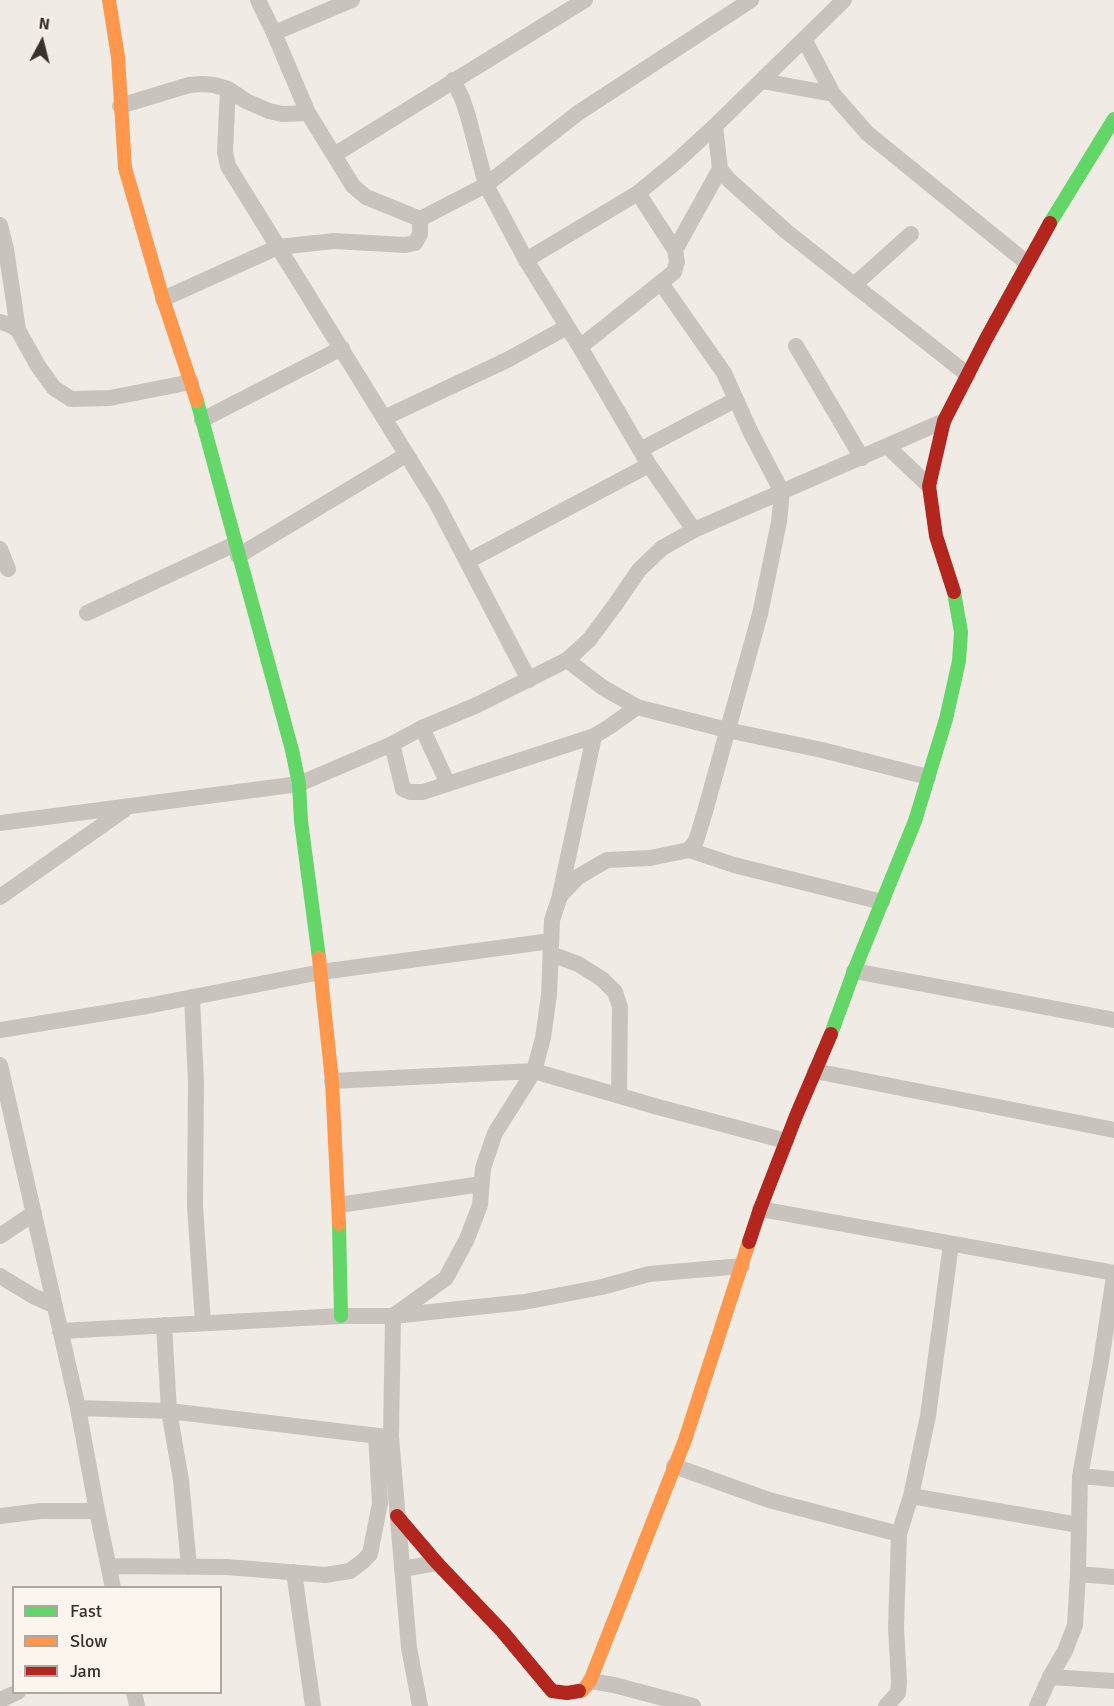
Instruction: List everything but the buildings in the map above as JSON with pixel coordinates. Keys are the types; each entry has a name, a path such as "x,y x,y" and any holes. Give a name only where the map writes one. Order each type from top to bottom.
{"street":[{"path":"109,0 118,57 125,168 163,299 202,420 292,750 299,784 301,821 321,972 332,1082 339,1204 341,1316"},
{"path":"258,0 308,114 353,186 366,197 420,219 486,185 578,113 751,0"},
{"path":"274,33 352,0"},
{"path":"334,155 585,0"},
{"path":"526,260 638,193 715,126 844,0"},
{"path":"804,39 832,94 867,133 1027,263"},
{"path":"453,80 468,116 486,185 526,260 645,458 694,530"},
{"path":"762,81 832,94"},
{"path":"120,106 202,84 228,89 246,101 269,111 282,114 308,114"},
{"path":"228,89 225,152 228,166 436,502 530,680"},
{"path":"583,1693 685,1440 760,1209 915,821 946,719 959,661 961,632 953,585 936,536 929,486 945,422 1027,263 1114,119"},
{"path":"715,126 720,169 729,180 787,232 968,375"},
{"path":"675,250 720,169"},
{"path":"579,346 674,272 678,262 675,250 638,193"},
{"path":"163,299 278,246 334,241 405,245 415,243 420,234 420,219"},
{"path":"0,225 6,249 18,330 38,366 54,388 71,399 110,398 191,382"},
{"path":"854,285 911,234"},
{"path":"661,283 724,373 735,400 782,492 779,522 760,614 699,832 689,850"},
{"path":"0,322 18,330"},
{"path":"384,418 529,350 567,327"},
{"path":"796,346 862,458"},
{"path":"202,420 342,348"},
{"path":"468,561 645,458 735,400"},
{"path":"0,823 299,784 477,705 567,660 589,640 639,570 662,548 694,530 945,422"},
{"path":"888,447 929,486"},
{"path":"87,613 237,550 406,455"},
{"path":"0,549 8,569"},
{"path":"567,660 602,687 637,707 928,777"},
{"path":"392,744 403,789 410,792 423,792 594,736 637,707"},
{"path":"422,728 448,784"},
{"path":"109,1566 227,1567 325,1575 350,1571 370,1554 381,1503 383,1436 393,1316 446,1278 467,1239 480,1205 483,1168 495,1133 534,1071 543,1038 548,1006 552,920 560,896 594,736"},
{"path":"0,897 127,808"},
{"path":"560,896 578,877 607,860 650,858 689,850 734,865 882,902"},
{"path":"0,1030 192,998 321,972 551,948 602,979 615,992 620,1007 619,1096"},
{"path":"854,971 1114,1020"},
{"path":"192,998 196,1083 195,1206 203,1323"},
{"path":"0,1065 7,1125 34,1214 78,1408 113,1586"},
{"path":"332,1082 534,1071 786,1141"},
{"path":"815,1071 1114,1130"},
{"path":"339,1204 481,1184"},
{"path":"760,1209 1114,1275 1108,1362 1080,1476 1075,1625 1065,1651 1037,1706"},
{"path":"0,1236 34,1214"},
{"path":"886,1706 898,1693 899,1683 896,1628 899,1534 928,1416 951,1244"},
{"path":"60,1331 341,1316 393,1316 524,1302 602,1287 649,1274 742,1266"},
{"path":"0,1276 55,1306"},
{"path":"164,1325 169,1411 181,1480 189,1567"},
{"path":"78,1408 169,1411 383,1436"},
{"path":"383,1436 397,1516 409,1648 420,1706"},
{"path":"674,1466 769,1500 899,1534"},
{"path":"1080,1476 1114,1479"},
{"path":"910,1496 1079,1525"},
{"path":"0,1516 41,1511 97,1511"},
{"path":"397,1516 437,1563 502,1630 552,1691 583,1693 614,1686 693,1706"},
{"path":"402,1569 437,1563"},
{"path":"294,1572 313,1706"},
{"path":"1078,1574 1114,1577"},
{"path":"598,1659 614,1686"},
{"path":"1050,1677 1114,1681"}],"traffic: fast":[{"path":"1050,223 1114,119"},
{"path":"197,401 292,750 299,784 301,821 319,958"},
{"path":"831,1034 915,821 946,719 959,661 961,632 954,592"},
{"path":"339,1224 341,1316"}],"traffic: slow":[{"path":"109,0 118,57 125,168 163,299 197,401"},
{"path":"319,958 332,1081 339,1224"},
{"path":"579,1691 582,1691 590,1681 685,1440 749,1242"}],"traffic: jam":[{"path":"954,592 936,536 929,486 944,421 1050,223"},
{"path":"749,1242 796,1116 831,1034"},
{"path":"397,1516 437,1563 502,1631 552,1691 567,1693 579,1691"}]}
